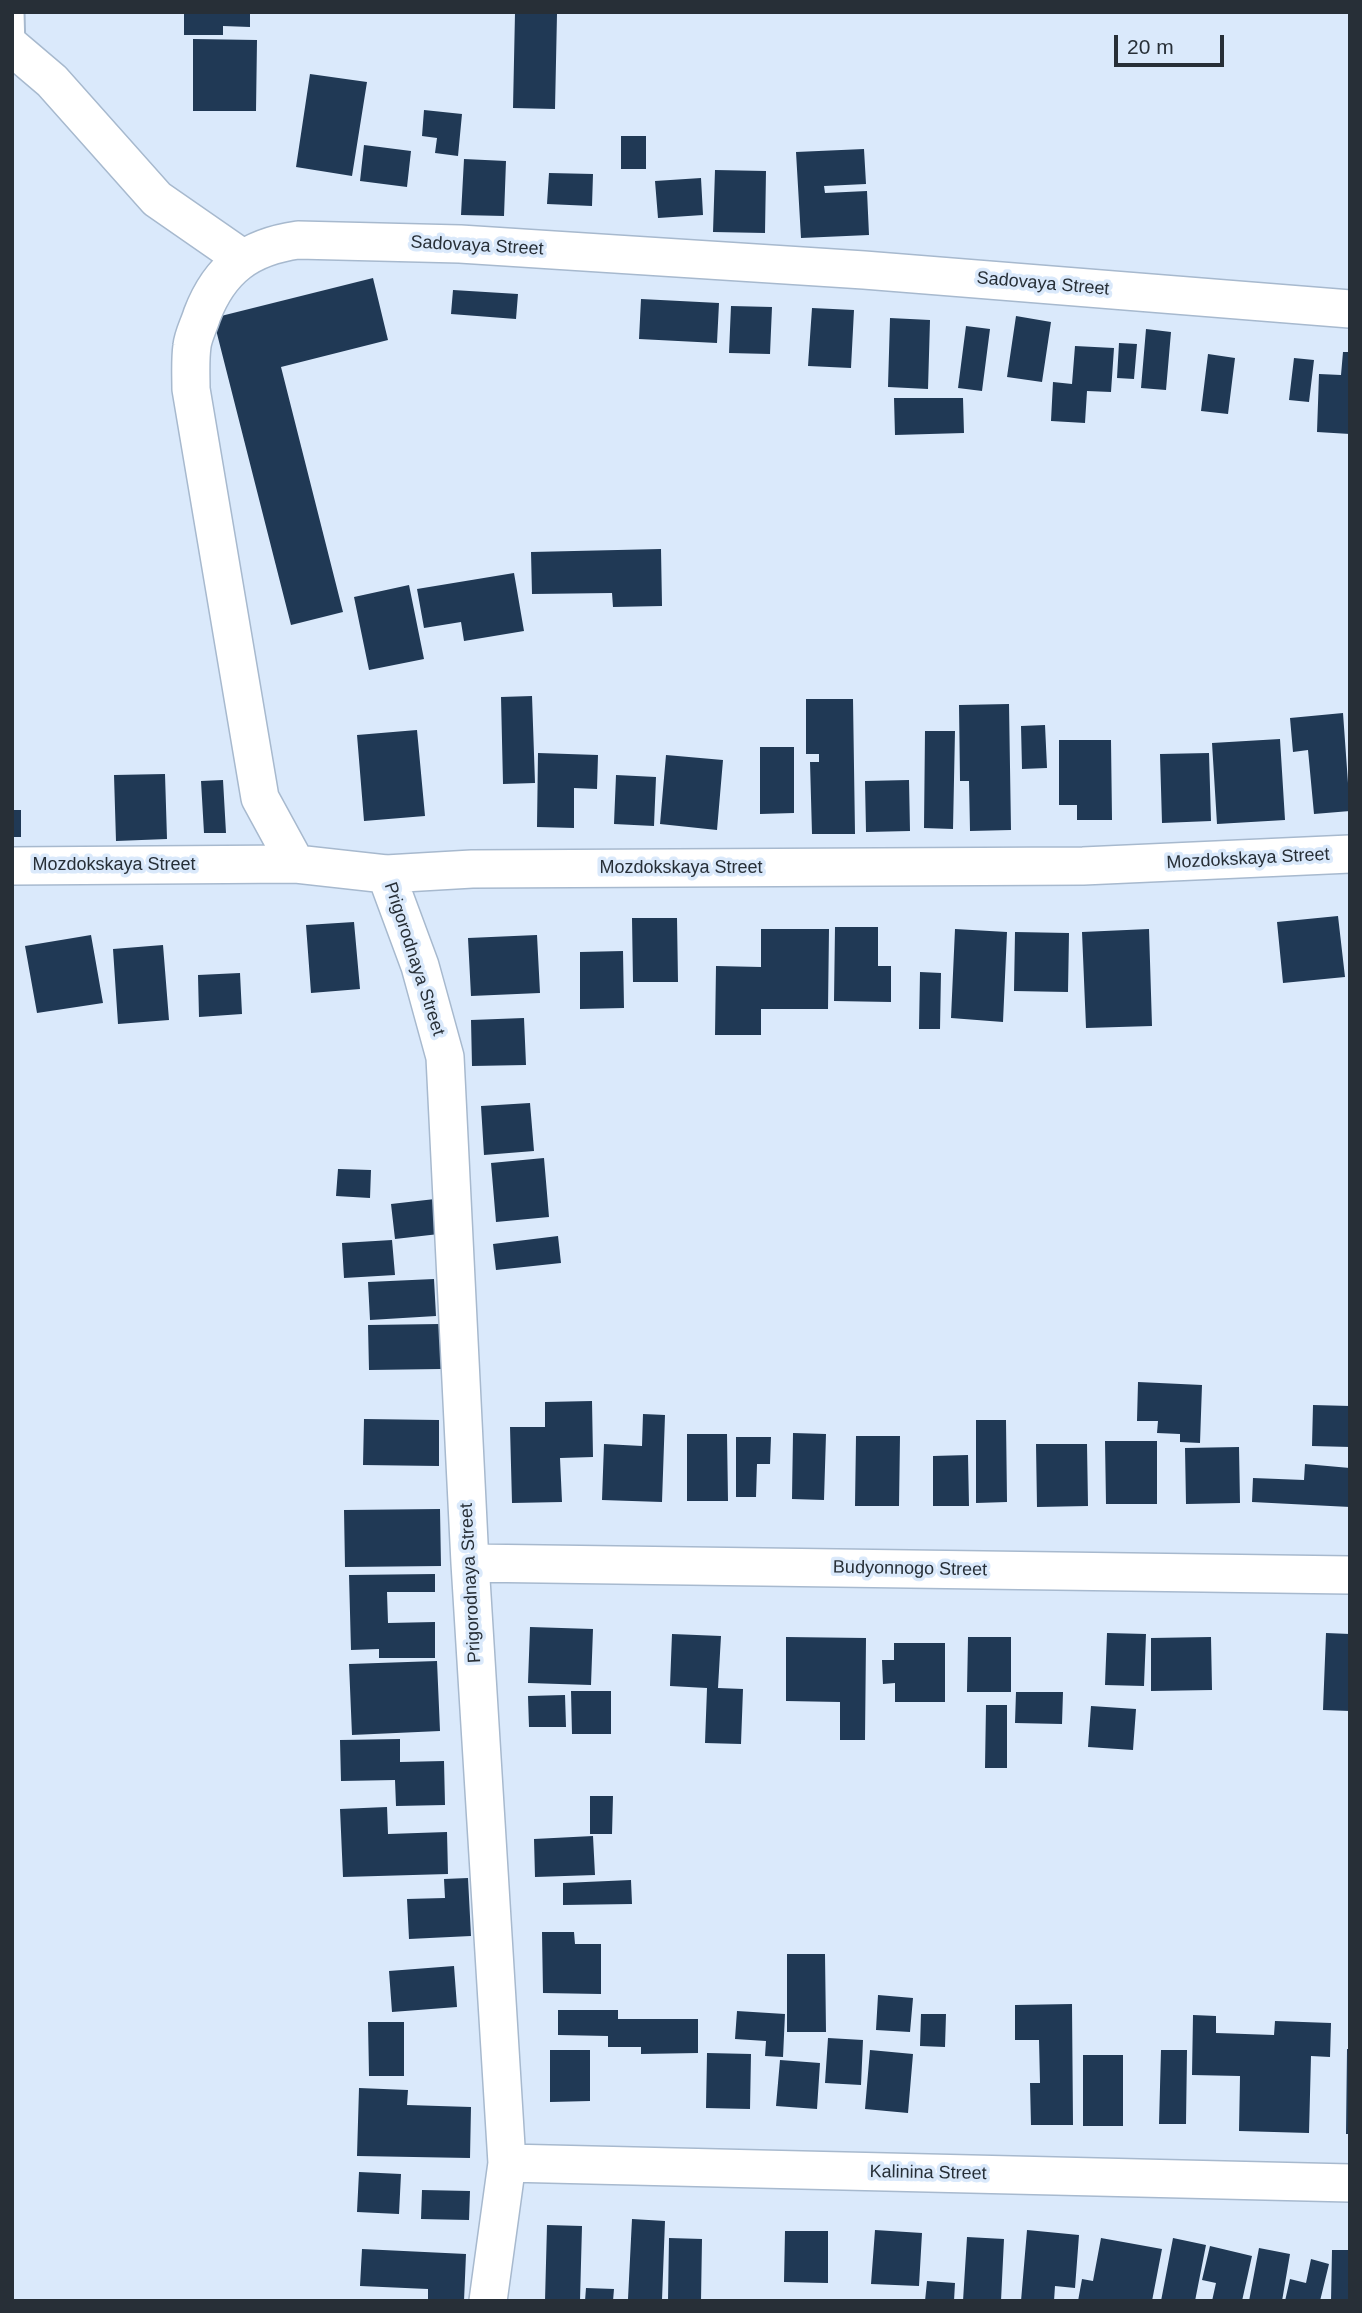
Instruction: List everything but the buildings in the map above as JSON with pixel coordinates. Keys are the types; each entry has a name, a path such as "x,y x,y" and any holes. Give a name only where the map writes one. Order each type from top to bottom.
{"street":[{"path":"14,48 52,81 157,199 242,258"},
{"name":"Sadovaya Street","path":"296,864 260,798 191,389 192,344 206,306 222,278 242,258 272,244 298,240 460,244 864,270 1350,309"},
{"name":"Mozdokskaya Street","path":"12,866 296,864 386,874 472,869 1083,866 1350,854"},
{"name":"Prigorodnaya Street","path":"386,874 420,966 445,1057 470,1563 507,2163 488,2301"},
{"name":"Budyonnogo Street","path":"470,1563 1350,1575"},
{"name":"Kalinina Street","path":"507,2163 1350,2183"}],"lane":[{"path":"14,12 14,48"}]}
